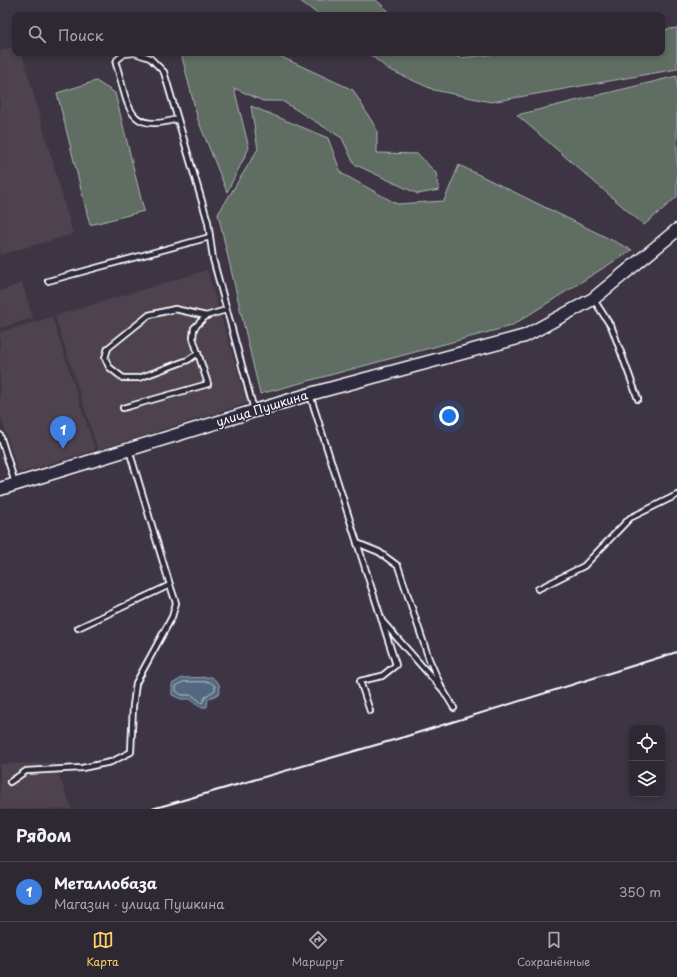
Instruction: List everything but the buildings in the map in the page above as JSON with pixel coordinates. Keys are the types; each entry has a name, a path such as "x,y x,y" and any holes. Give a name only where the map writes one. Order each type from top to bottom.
{"main road":[{"name":"улица Пушкина","path":"0,490 310,394 525,336 593,299 677,230"}],"lane":[{"path":"122,56 117,60 116,64 133,115 140,122 150,123 166,122 177,119"},
{"path":"144,56 150,58 164,72 208,222 213,259 254,412"},
{"path":"48,281 210,237"},
{"path":"593,299 612,328 638,399"},
{"path":"198,353 188,360 139,378 123,378 109,367 105,358 108,348 149,315 176,309 206,316"},
{"path":"123,408 208,384 193,338 194,328 206,316 226,310"},
{"path":"310,394 396,665 382,676 360,681 370,710"},
{"path":"0,435 16,485"},
{"path":"10,782 26,770 82,768 111,762 131,752 133,706 136,683 172,617 176,603 129,450"},
{"path":"538,589 584,566 630,518 677,495"},
{"path":"357,543 379,552 398,566 429,659 443,690 454,708"},
{"path":"78,628 170,585"},
{"path":"382,621 443,690"}],"shaded area":[{"path":"12,47 12,56 23,56 73,234 0,255 0,51"},
{"path":"207,270 247,403 98,450 55,316"},
{"path":"22,283 33,318 0,328 0,291"},
{"path":"52,317 95,450 19,473 0,415 0,332"},
{"path":"54,763 72,809 0,809 0,764"}],"green space":[{"path":"299,0 376,0 390,12 315,12"},
{"path":"677,28 677,69 491,102 434,90 388,69 372,56 456,56 460,58 478,56 665,56 665,30"},
{"path":"182,56 279,56 353,90 377,130 377,153 418,154 436,173 439,190 418,194 354,164 342,138 282,101 263,101 234,88 249,148 227,192 198,120"},
{"path":"677,76 677,197 644,225 517,115"},
{"path":"96,81 115,93 144,211 90,225 57,93"},
{"path":"251,106 328,138 341,173 397,204 444,201 459,165 632,250 511,326 260,394 218,214 258,149"}],"water":[{"path":"212,677 219,684 220,693 208,699 207,707 200,707 190,699 181,699 172,695 172,684 182,678"}],"railway":[{"path":"152,809 404,737 677,652"}],"place":[{"name":"Металлобаза","path":"63,449"}]}
